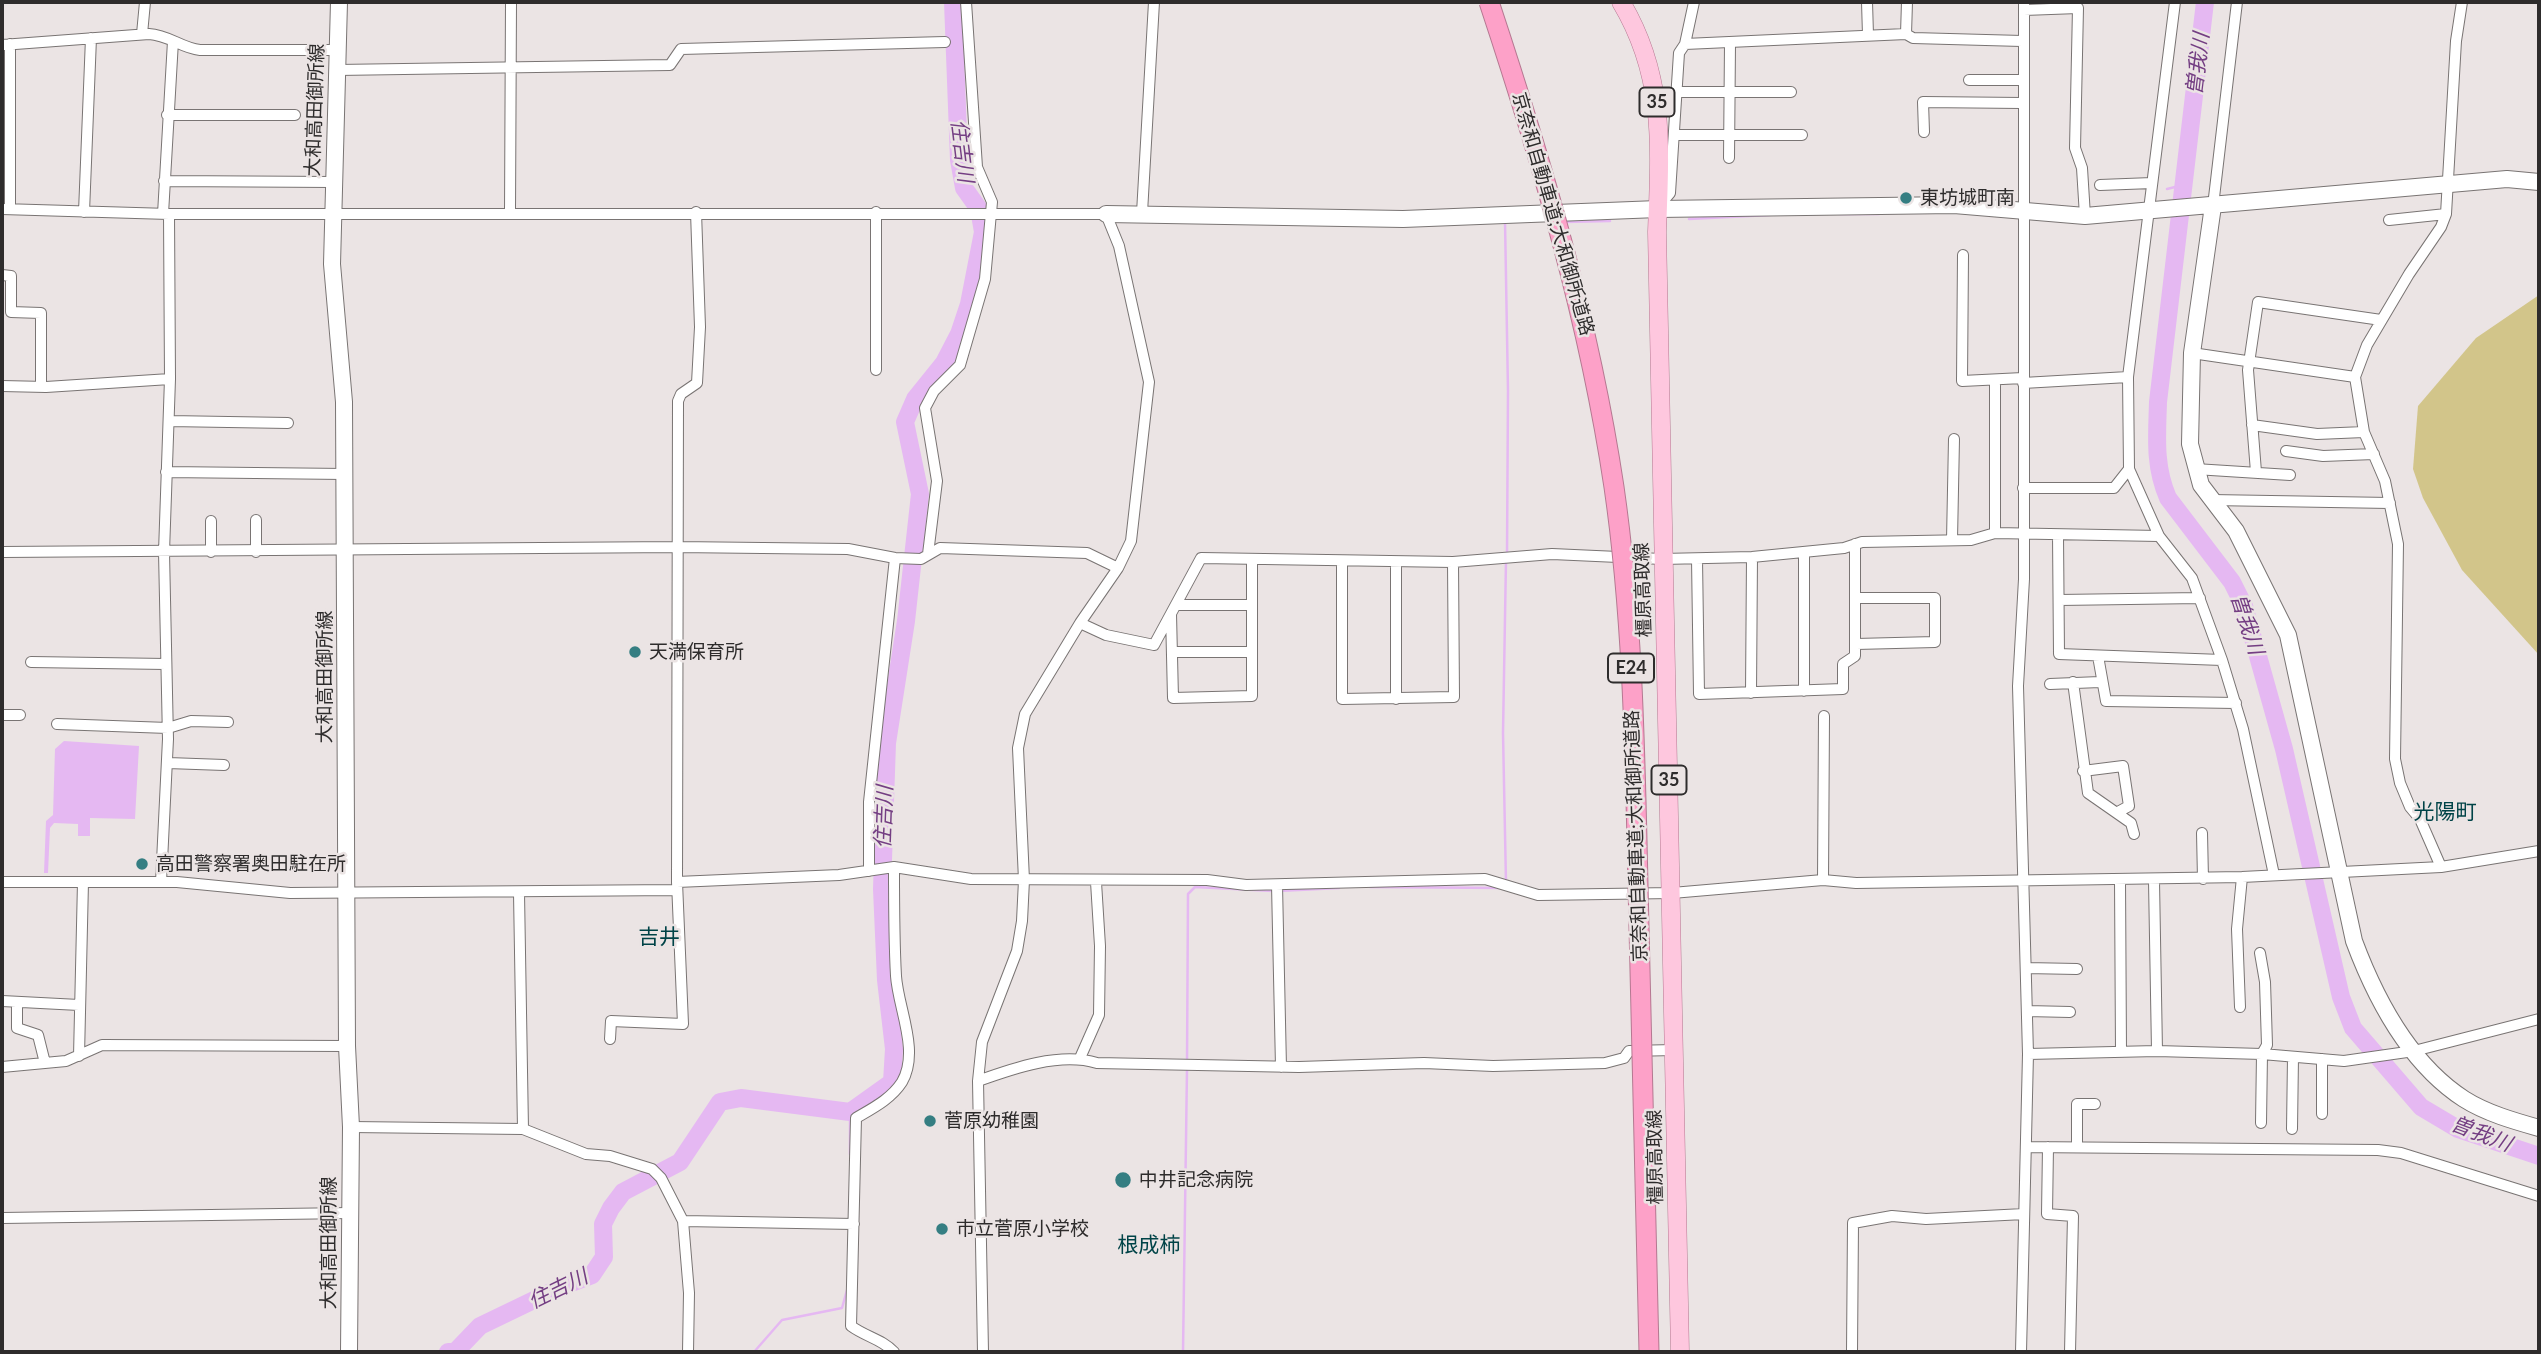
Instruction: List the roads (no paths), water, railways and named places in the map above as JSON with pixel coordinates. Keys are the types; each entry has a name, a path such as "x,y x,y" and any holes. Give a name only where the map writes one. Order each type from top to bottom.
{"highway":[{"name":"京奈和自動車道;大和御所道路","path":"1489,2 1530,124 1573,272 1615,490 1634,731 1649,1352"}],"main road":[{"name":"橿原高取線","path":"1620,2 1646,54 1656,95 1662,559 1672,893 1680,1352"}],"street":[{"path":"142,34 145,2"},
{"name":"大和高田御所線","path":"339,2 333,289 345,402 347,1046 351,1127 349,1352"},
{"path":"510,212 512,2"},
{"path":"928,554 937,481 925,408 934,391 960,365 977,316 985,279 992,202 976,156 966,2"},
{"path":"1142,213 1154,2"},
{"path":"1658,209 1670,193 1679,53 1685,44 1694,2"},
{"path":"1867,2 1868,35"},
{"path":"1906,34 1907,2"},
{"path":"2175,2 2152,183 2151,211 2128,377 2129,469 2159,536 2192,578 2200,598 2236,702 2276,874"},
{"path":"2237,2 2192,353 2188,411 2195,469 2211,500 2236,531 2288,635 2336,872 2354,941 2372,989 2409,1052 2463,1098 2539,1128"},
{"path":"2441,867 2420,818 2405,795 2395,759 2398,544 2390,503 2364,432 2355,377 2367,345 2441,227 2446,214 2450,185 2456,41 2462,2"},
{"path":"2021,1352 2028,1054 2018,686 2024,579 2024,6 2078,5 2075,148 2082,168 2085,216"},
{"path":"338,50 200,50 179,46 160,35 142,34 6,45 6,209 333,215 510,212 1142,213 1403,219 1658,209 1955,205 2085,216 2210,207 2306,194 2507,179 2539,182"},
{"path":"1685,44 1906,34 1913,38 2022,41"},
{"path":"84,212 90,38"},
{"path":"161,882 168,763 164,552 170,379 164,181 173,41"},
{"path":"337,70 670,65 681,48 945,42"},
{"path":"1729,158 1730,44"},
{"path":"1969,80 2022,80"},
{"path":"1678,92 1791,92"},
{"path":"1924,132 1923,102 2022,103"},
{"path":"167,115 295,115"},
{"path":"1675,135 1802,135"},
{"path":"164,181 334,183"},
{"path":"2100,185 2152,183"},
{"path":"610,1039 611,1021 683,1024 677,886 678,401 681,394 697,383 700,327 696,212"},
{"path":"876,212 876,370"},
{"path":"983,1352 978,1081 982,1042 1017,951 1024,880 1018,748 1025,714 1080,623 1118,568 1131,541 1149,382 1119,246 1106,214"},
{"path":"2389,220 2446,214"},
{"path":"1963,255 1962,381 2128,377"},
{"path":"2,275 11,276 11,312 41,313 41,387"},
{"path":"2256,472 2249,362 2258,302 2381,320"},
{"path":"2192,353 2355,377"},
{"path":"2,386 41,387 170,379"},
{"path":"1995,380 1995,533"},
{"path":"169,421 288,423"},
{"path":"2252,425 2317,434 2364,432"},
{"path":"1952,540 1955,439"},
{"path":"2286,451 2323,456 2374,454"},
{"path":"2023,488 2114,488 2129,469"},
{"path":"2195,469 2290,474"},
{"path":"166,472 345,474"},
{"path":"2211,500 2390,503"},
{"path":"256,520 256,552"},
{"path":"211,521 211,552"},
{"path":"1080,623 1106,635 1154,645 1201,558 1396,562 1453,562 1507,556 1698,559 1804,553 1855,544 1971,540 1995,533 2159,536"},
{"path":"2058,535 2059,654 2222,660"},
{"path":"1698,559 1699,694 1843,689 1843,663 1855,656 1856,644 1855,544"},
{"path":"2,552 346,552 677,547 848,550 895,558 921,559 940,548 1087,553 1118,568"},
{"path":"1804,553 1804,691"},
{"path":"1751,693 1752,557"},
{"path":"869,871 869,802 895,558"},
{"path":"1173,609 1173,698 1252,696 1252,560"},
{"path":"1342,561 1342,699 1454,697 1453,562"},
{"path":"1396,562 1396,699"},
{"path":"1855,598 1935,598 1936,642 1856,644"},
{"path":"2059,600 2200,598"},
{"path":"1173,609 1252,605"},
{"path":"1172,652 1252,652"},
{"path":"2098,656 2100,682 2106,701 2236,702"},
{"path":"31,662 166,664"},
{"path":"2073,682 2088,793 2131,823 2134,834"},
{"path":"2050,684 2100,682"},
{"path":"2,715 20,715"},
{"path":"1823,880 1824,716"},
{"path":"57,724 168,727 191,721 228,722"},
{"path":"168,763 224,765"},
{"path":"2083,771 2123,766 2129,806 2118,812"},
{"path":"2202,833 2203,878"},
{"path":"2,882 161,882 276,893 519,893 677,886 894,867 971,879 1096,882 1207,880 1277,889 1485,879 1538,895 1672,893 1823,880 1856,883 2154,881 2441,867 2539,851"},
{"path":"894,867 896,979 908,1045 908,1066 902,1081 889,1098 856,1118 852,1326 862,1335 884,1342 894,1352"},
{"path":"2240,1007 2237,929 2242,877"},
{"path":"2120,880 2120,1052"},
{"path":"79,1056 83,881"},
{"path":"2154,881 2157,1051"},
{"path":"1080,1058 1099,1016 1100,946 1096,882"},
{"path":"1277,889 1281,1067"},
{"path":"519,893 523,1129"},
{"path":"2260,953 2265,982 2267,1045 2262,1054 2261,1123"},
{"path":"2026,968 2077,969"},
{"path":"2,1001 79,1005"},
{"path":"17,1002 17,1028 38,1035 45,1063"},
{"path":"2027,1011 2070,1012"},
{"path":"2028,1054 2157,1051 2349,1060 2409,1052 2539,1019"},
{"path":"2,1067 66,1061 93,1046 347,1046"},
{"path":"978,1081 1012,1068 1080,1058 1097,1063 1281,1067 1605,1063 1624,1058 1629,1051 1674,1050"},
{"path":"2292,1057 2292,1129"},
{"path":"2322,1059 2322,1114"},
{"path":"2077,1147 2077,1104 2095,1104"},
{"path":"351,1127 523,1129 586,1154 610,1156 652,1169 661,1178 683,1221 689,1293 688,1352"},
{"path":"2026,1147 2378,1150 2401,1153 2539,1196"},
{"path":"2048,1147 2047,1214 2073,1216 2070,1352"},
{"path":"2,1218 350,1213"},
{"path":"1852,1352 1853,1223 1892,1216 1926,1219 2024,1214"},
{"path":"683,1221 854,1224"}],"waterway":[{"name":"住吉川","path":"448,1352 455,1352 480,1326 592,1275 604,1257 603,1224 611,1208 623,1192 680,1162 720,1102 741,1098 850,1112 892,1082 894,1049 886,980 882,889 887,743 906,621 920,494 905,422 915,399 944,363 959,334 969,304 983,232 979,209 964,188 959,160 953,2"},
{"name":"曽我川","path":"2205,2 2158,402 2157,451 2160,474 2168,498 2232,582 2244,606 2284,749 2341,997 2353,1028 2421,1107 2458,1129 2539,1156"},
{"path":"2167,189 2183,185"},
{"path":"1840,214 1879,214"},
{"path":"1689,219 1770,215"},
{"path":"1505,221 1507,554"},
{"path":"1564,222 1610,221"},
{"path":"1506,560 1503,733 1506,883"},
{"path":"1187,1062 1188,894 1195,887 1273,891"},
{"path":"1370,887 1503,888"},
{"path":"1279,891 1339,888"},
{"path":"1183,1352 1187,1069"},
{"path":"850,1112 850,1154"},
{"path":"754,1352 782,1320 842,1308 847,1290"}],"place":[{"name":"東坊城町南","path":"1906,198"},
{"name":"天満保育所","path":"635,652"},
{"name":"高田警察署奥田駐在所","path":"142,864"},
{"name":"菅原幼稚園","path":"930,1121"},
{"name":"中井記念病院","path":"1123,1180"},
{"name":"市立菅原小学校","path":"942,1229"}],"district":[{"name":"光陽町","path":"2445,812"},
{"name":"吉井","path":"659,937"},
{"name":"根成柿","path":"1149,1245"}]}
